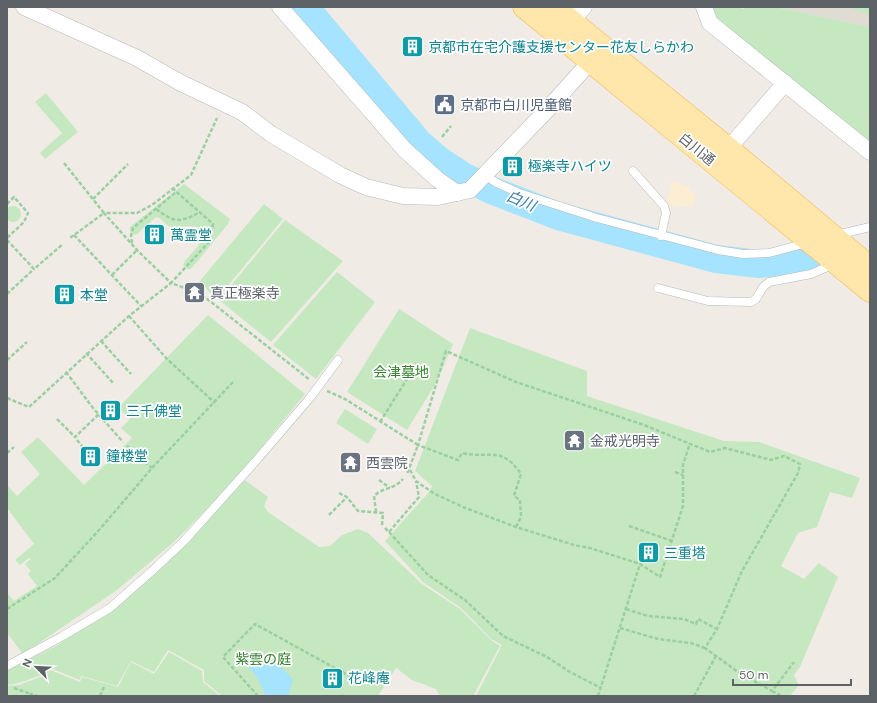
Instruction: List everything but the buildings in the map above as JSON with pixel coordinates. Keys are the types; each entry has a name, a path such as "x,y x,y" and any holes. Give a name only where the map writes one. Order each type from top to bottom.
{"main road":[{"name":"白川通","path":"524,7 596,54 722,157 833,236 870,267"},
{"name":"白川通","path":"554,7 577,14 596,54"},
{"name":"白川通","path":"722,157 810,242 870,291"}],"street":[{"path":"24,7 137,58 181,83 224,102 242,112 270,134 340,175 366,187 409,196 438,197 463,192 483,176 546,111 596,54"},
{"path":"280,7 405,150 437,179 463,192"},
{"path":"704,7 710,23 870,152"},
{"path":"722,157 785,84"}],"lane":[{"path":"633,171 664,206 666,213 661,236"},
{"path":"483,176 519,194 597,218 661,236 718,250 743,254 770,253 788,250 810,242 870,226"},
{"path":"658,288 708,301 751,302 756,299 763,287 769,282 812,274 836,263"},
{"path":"7,666 61,637 110,608 184,541 217,504 315,385 338,360"}],"path":[{"path":"70,238 104,213 137,213 152,205 172,188 191,175 224,102"},
{"path":"442,138 451,126"},
{"path":"64,163 104,213 137,250 171,283 201,294 315,385 345,399 418,445 458,460 462,454 475,456 494,454 512,462 521,474 514,496 520,500 521,517 516,527"},
{"path":"93,199 128,164"},
{"path":"7,398 29,407 128,316 171,283 209,242 213,224 172,188"},
{"path":"132,244 131,235 133,228 176,192"},
{"path":"7,204 14,198 28,213 24,222 7,239 34,269"},
{"path":"156,209 171,220 184,220 200,212"},
{"path":"74,235 141,306"},
{"path":"7,294 63,244"},
{"path":"112,275 137,250"},
{"path":"128,316 167,359 215,403"},
{"path":"101,341 131,374"},
{"path":"7,360 27,342"},
{"path":"407,474 410,470 418,445 446,351 516,382 616,415 710,452 725,448 771,460 784,456 800,464 798,473 742,571 717,629 705,648"},
{"path":"86,353 114,384"},
{"path":"380,422 417,363"},
{"path":"66,372 123,442"},
{"path":"7,610 55,578 100,529 152,468 215,403 233,382"},
{"path":"57,419 75,438 99,414"},
{"path":"77,440 82,446"},
{"path":"416,481 435,494 516,527 640,564 660,577 683,506 683,465 690,443"},
{"path":"128,446 152,468"},
{"path":"7,453 14,447"},
{"path":"388,532 419,496 416,481 410,470"},
{"path":"675,472 683,476"},
{"path":"376,512 374,496 381,490 394,488 402,479"},
{"path":"379,480 388,488 394,488"},
{"path":"340,493 346,496 358,511 383,513 384,527 428,575 465,600 502,636 547,656 570,672 601,688"},
{"path":"329,515 346,496"},
{"path":"629,526 672,541"},
{"path":"598,696 640,564"},
{"path":"626,609 648,616 684,619 696,624 698,620 717,629"},
{"path":"258,696 223,657 255,624 362,683"},
{"path":"620,628 658,639 691,644 705,648 738,672 781,696"},
{"path":"694,696 716,656"},
{"path":"772,691 794,662"},
{"path":"100,696 104,687"},
{"path":"14,688 37,696"}],"shaded area":[{"path":"775,7 870,7 870,27"}],"green space":[{"path":"712,7 736,7 744,9 746,7 775,7 870,27 870,143 717,18"},
{"path":"847,7 870,7 870,17 864,13"},
{"path":"46,93 78,132 45,159 40,153 62,133 35,102"},
{"path":"184,184 230,219 228,224 191,269 188,269 183,265 204,239 204,235 192,226 172,227 156,217 137,234 134,235 130,231 130,227"},
{"path":"264,204 283,219 217,299 199,282"},
{"path":"13,206 19,208 21,214 19,220 13,222 7,220 5,214 7,208"},
{"path":"285,220 343,261 271,342 219,300"},
{"path":"337,272 375,302 316,379 273,345"},
{"name":"会津墓地","path":"399,309 453,344 436,383 407,430 347,392"},
{"path":"208,315 305,394 233,482 175,541 117,590 23,654 7,633 7,593 14,601 37,586 28,574 31,571 25,564 31,559 29,558 20,565 15,560 34,544 7,508 7,485 17,496 40,474 21,452 38,437 84,485 132,438 121,428 130,419 118,408"},
{"path":"470,328 587,371 587,396 724,441 759,442 860,478 852,498 830,492 817,527 798,533 781,566 804,579 819,563 838,577 800,667 794,675 799,685 790,696 476,696 502,645 491,639 461,608 423,582 385,541 429,492 432,486 415,471"},
{"path":"345,409 377,429 368,444 336,423"},
{"name":"紫雲の庭","path":"245,480 268,497 264,506 268,512 319,547 330,546 342,535 358,529 368,533 422,584 460,609 491,640 500,646 473,696 440,696 436,689 412,680 396,668 378,696 222,696 204,681 204,670 168,650 154,672 131,661 117,686 81,676 80,680 50,668 48,674 7,685 7,670 58,645 73,634 185,544"},
{"path":"169,652 202,671 203,682 220,696 7,696 7,686 19,685 48,674 50,670 80,682 82,677 118,687 131,662 154,674"}],"sand":[{"path":"672,181 690,187 689,191 695,192 693,207 668,205 666,200 671,191 670,186"}],"water":[{"path":"241,652 254,652 267,657 278,664 288,674 293,680 288,696 266,696 256,676 242,659"}],"waterway":[{"name":"白川","path":"305,7 418,142 440,161 463,176 491,190 558,216 716,259 759,264 808,259"}],"place":[{"name":"京都市在宅介護支援センター花友しらかわ","path":"413,47"},
{"name":"京都市白川児童館","path":"445,105"},
{"name":"極楽寺ハイツ","path":"512,166"},
{"name":"萬霊堂","path":"155,235"},
{"name":"真正極楽寺","path":"195,293"},
{"name":"本堂","path":"65,295"},
{"name":"三千佛堂","path":"111,411"},
{"name":"金戒光明寺","path":"574,441"},
{"name":"鐘楼堂","path":"90,456"},
{"name":"西雲院","path":"351,463"},
{"name":"三重塔","path":"649,553"},
{"name":"花峰庵","path":"333,678"}]}
